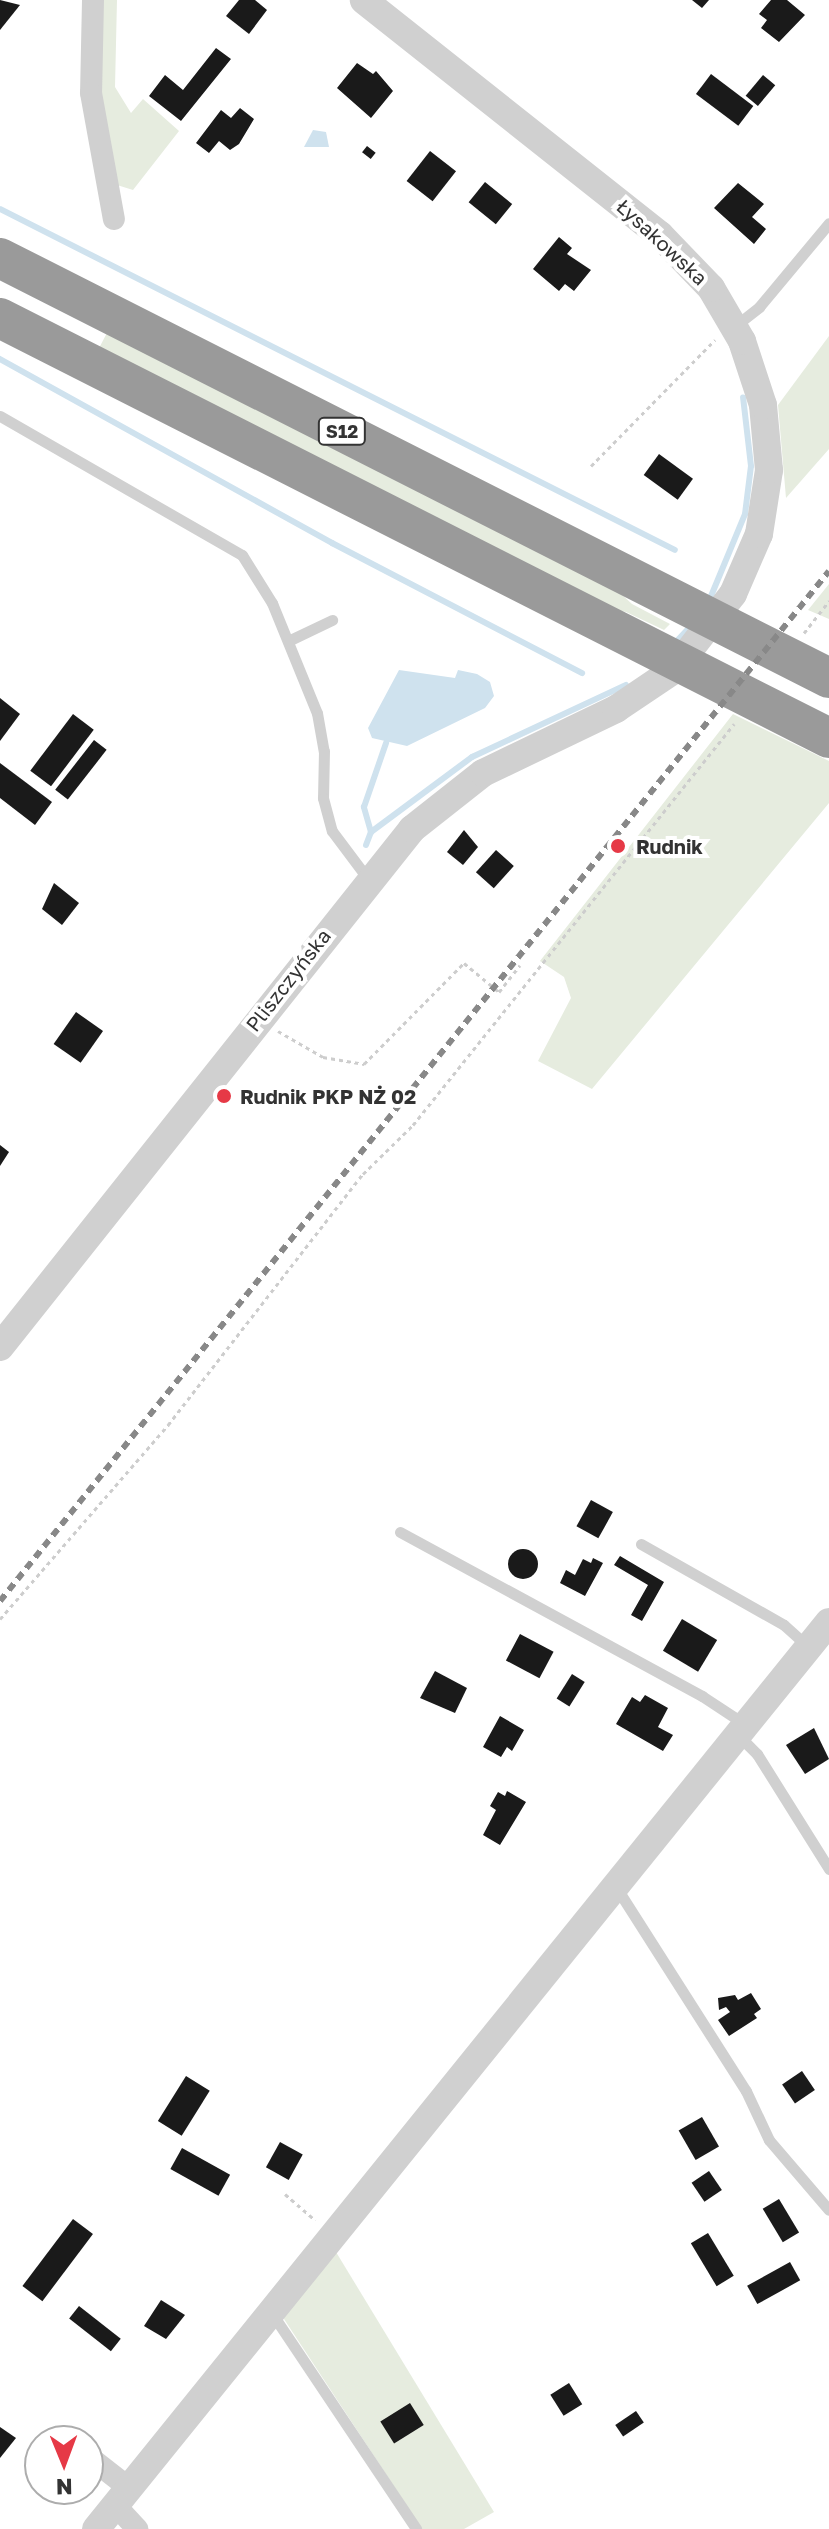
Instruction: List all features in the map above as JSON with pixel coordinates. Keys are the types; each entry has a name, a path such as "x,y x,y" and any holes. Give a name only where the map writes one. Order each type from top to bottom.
{"highway":[{"name":"S12","path":"0,258 684,604 813,661"},
{"name":"S12","path":"0,318 650,648 758,714 829,738"}],"street":[{"path":"93,0 91,93 114,219"},
{"name":"Łysakowska","path":"364,0 660,235 699,273 735,326 759,386 769,470 759,534 733,594 704,638 657,684 464,785 412,829 368,879"},
{"name":"Pliszczyńska","path":"0,1347 368,879"},
{"path":"96,2529 829,1622"},
{"path":"104,2475 122,2496 137,2529"}],"lane":[{"path":"735,326 759,307 829,223"},
{"path":"0,271 112,315"},
{"path":"0,306 94,365"},
{"path":"0,416 232,546 252,569 288,641 322,731 327,816 336,841 368,879"},
{"path":"288,641 332,620"},
{"path":"400,1532 702,1696 742,1730 829,1869"},
{"path":"641,1544 784,1625 809,1648"},
{"path":"615,1887 746,2091 769,2140 829,2210"},
{"path":"271,2312 416,2529"}],"path":[{"path":"591,466 713,342 735,326"},
{"path":"813,661 829,601"},
{"path":"0,1619 168,1425 363,1174 413,1125 758,714"},
{"path":"258,1019 323,1057 364,1064 464,963 499,992 520,965"},
{"path":"285,2194 332,2236"}],"shaded area":[{"path":"98,0 117,0 115,87 131,113 143,99 179,131 133,190 117,185 99,95"},
{"path":"110,327 605,579 632,604 670,624 664,630 626,612 593,605 96,354"},
{"path":"829,336 829,449 786,498 778,405"},
{"path":"829,584 829,619 808,610"},
{"path":"733,714 829,761 829,803 592,1089 538,1061 571,998 564,977 540,961"},
{"path":"336,2252 494,2512 464,2529 422,2529 282,2316"}],"water":[{"path":"313,130 326,132 329,147 304,147"},
{"path":"399,670 455,678 458,670 477,674 490,682 494,696 485,708 407,746 372,738 368,728"}],"building":[{"path":"0,0 20,5 0,30"},
{"path":"239,0 255,0 267,10 249,34 226,16"},
{"path":"692,0 709,0 702,8"},
{"path":"771,0 787,0 805,15 779,42 761,28 767,20 759,14"},
{"path":"216,48 231,59 181,121 149,96 165,75 183,90"},
{"path":"357,63 373,74 376,71 393,91 371,118 337,88"},
{"path":"711,74 753,106 738,126 696,94"},
{"path":"763,75 775,85 758,106 746,96"},
{"path":"240,108 254,119 239,144 230,150 219,141 209,153 196,143 221,110 231,118"},
{"path":"367,146 376,153 371,159 362,152"},
{"path":"430,151 456,171 433,201 407,181"},
{"path":"485,182 512,204 496,224 469,202"},
{"path":"738,183 764,204 752,217 766,229 754,244 714,208"},
{"path":"559,237 572,248 567,254 591,270 574,291 565,284 559,291 533,269"},
{"path":"659,454 693,479 678,500 644,475"},
{"path":"0,698 20,714 0,741"},
{"path":"73,714 94,730 51,786 30,771"},
{"path":"94,740 107,750 68,799 55,790"},
{"path":"0,763 52,802 35,825 0,798"},
{"path":"464,830 478,847 463,865 447,852"},
{"path":"496,850 514,866 494,888 476,872"},
{"path":"54,883 79,903 62,925 42,909"},
{"path":"76,1012 103,1031 81,1063 54,1044"},
{"path":"0,1145 9,1152 0,1166"},
{"path":"591,1500 613,1512 598,1538 576,1526"},
{"path":"523,1549 533,1554 538,1564 533,1574 523,1579 513,1574 508,1564 513,1554"},
{"path":"620,1556 664,1582 642,1621 631,1615 648,1585 614,1565"},
{"path":"593,1558 603,1563 585,1596 560,1583 566,1570 575,1575 583,1559 591,1563"},
{"path":"682,1619 717,1640 698,1672 663,1651"},
{"path":"520,1634 554,1652 539,1678 506,1660"},
{"path":"435,1671 467,1688 455,1713 420,1698"},
{"path":"572,1674 585,1682 569,1707 557,1699"},
{"path":"645,1695 668,1708 658,1727 673,1735 663,1751 616,1724 632,1697 640,1702"},
{"path":"500,1716 524,1730 512,1751 507,1747 501,1757 483,1747"},
{"path":"814,1728 829,1759 805,1774 786,1745"},
{"path":"507,1791 526,1802 500,1845 483,1835 496,1810 490,1806 498,1792 505,1796"},
{"path":"751,1993 761,2009 754,2014 757,2018 729,2036 718,2020 730,2012 726,2007 719,2010 718,1998 735,1995 738,2000"},
{"path":"802,2071 815,2090 795,2103 782,2084"},
{"path":"186,2076 210,2091 182,2136 158,2121"},
{"path":"702,2117 719,2146 696,2160 679,2130"},
{"path":"280,2142 303,2155 289,2180 266,2167"},
{"path":"182,2148 230,2175 218,2196 170,2169"},
{"path":"709,2171 722,2190 704,2202 692,2183"},
{"path":"779,2199 799,2232 783,2242 763,2209"},
{"path":"73,2219 93,2234 42,2301 22,2286"},
{"path":"708,2233 734,2276 717,2286 691,2243"},
{"path":"790,2262 800,2280 757,2304 747,2286"},
{"path":"161,2300 185,2315 166,2339 144,2326"},
{"path":"79,2306 121,2339 111,2351 69,2319"},
{"path":"569,2383 582,2404 564,2416 550,2395"},
{"path":"410,2403 424,2425 394,2444 380,2422"},
{"path":"636,2411 644,2423 623,2437 615,2425"},
{"path":"0,2427 16,2438 0,2458"}],"waterway":[{"path":"0,209 675,550"},
{"path":"0,359 332,543 582,673"},
{"path":"709,601 745,514 751,466 743,397"},
{"path":"674,644 691,626"},
{"path":"371,832 472,757 626,685"},
{"path":"366,845 371,832 364,807 386,743"}],"railway":[{"path":"0,1601 829,571"}],"place":[{"name":"Rudnik","path":"618,846"},
{"name":"Rudnik PKP NŻ 02","path":"224,1096"}]}
